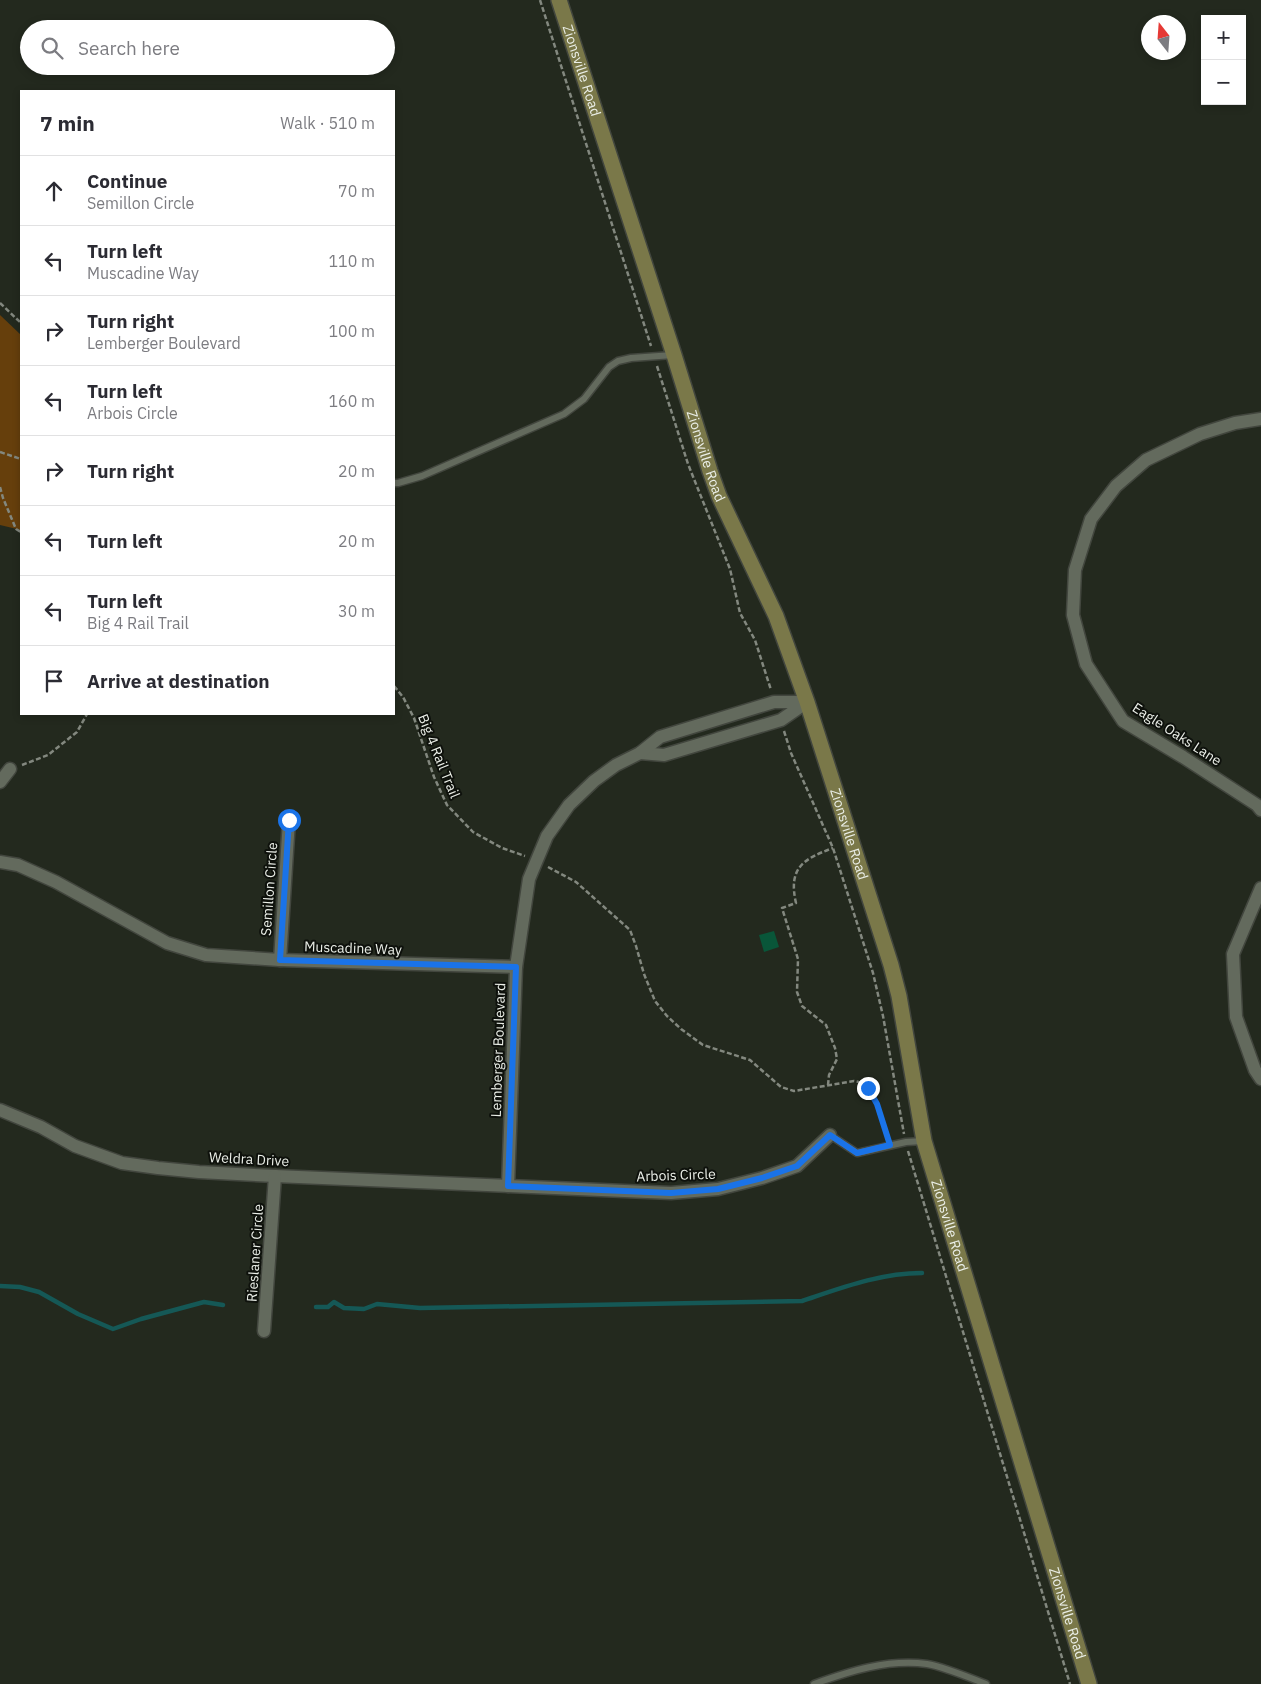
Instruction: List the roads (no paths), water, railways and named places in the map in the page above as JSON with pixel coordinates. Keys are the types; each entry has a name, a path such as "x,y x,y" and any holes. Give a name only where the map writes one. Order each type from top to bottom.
{"main road":[{"name":"Zionsville Road","path":"559,0 710,471 719,496 776,616 807,702 891,965 899,996 924,1140 1089,1684"}],"street":[{"name":"Eagle Oaks Lane","path":"1261,419 1235,423 1200,434 1146,460 1116,486 1091,519 1075,570 1073,615 1086,664 1124,720 1183,756 1257,805 1261,810"},
{"name":"Lemberger Boulevard","path":"508,1186 516,967 529,879 547,836 568,805 594,781 616,765 640,753 660,738 774,702 807,702"},
{"path":"640,753 664,755 781,720 807,702"},
{"path":"0,782 10,769"},
{"name":"Semillon Circle","path":"280,960 289,820"},
{"name":"Muscadine Way","path":"0,862 18,865 56,882 167,943 206,954 280,960 516,967"},
{"path":"1261,888 1233,954 1236,1017 1255,1070 1261,1079"},
{"name":"Weldra Drive","path":"0,1110 41,1127 75,1146 122,1163 200,1172 508,1186"},
{"name":"Arbois Circle","path":"508,1186 671,1193 718,1189 762,1178 797,1166 830,1135"},
{"name":"Rieslaner Circle","path":"264,1331 274,1176"}],"lane":[{"path":"395,482 422,476 564,414 584,399 609,367 618,361 631,358 674,355"},
{"path":"830,1135 857,1153 890,1145 924,1140"},
{"path":"814,1684 846,1672 884,1664 928,1664 986,1684"}],"waterway":[{"path":"316,1307 328,1307 334,1302 344,1308 364,1309 377,1304 420,1308 802,1301 876,1278 922,1273"},
{"path":"0,1286 20,1287 39,1292 78,1314 113,1329 141,1319 204,1302 223,1305"}]}
